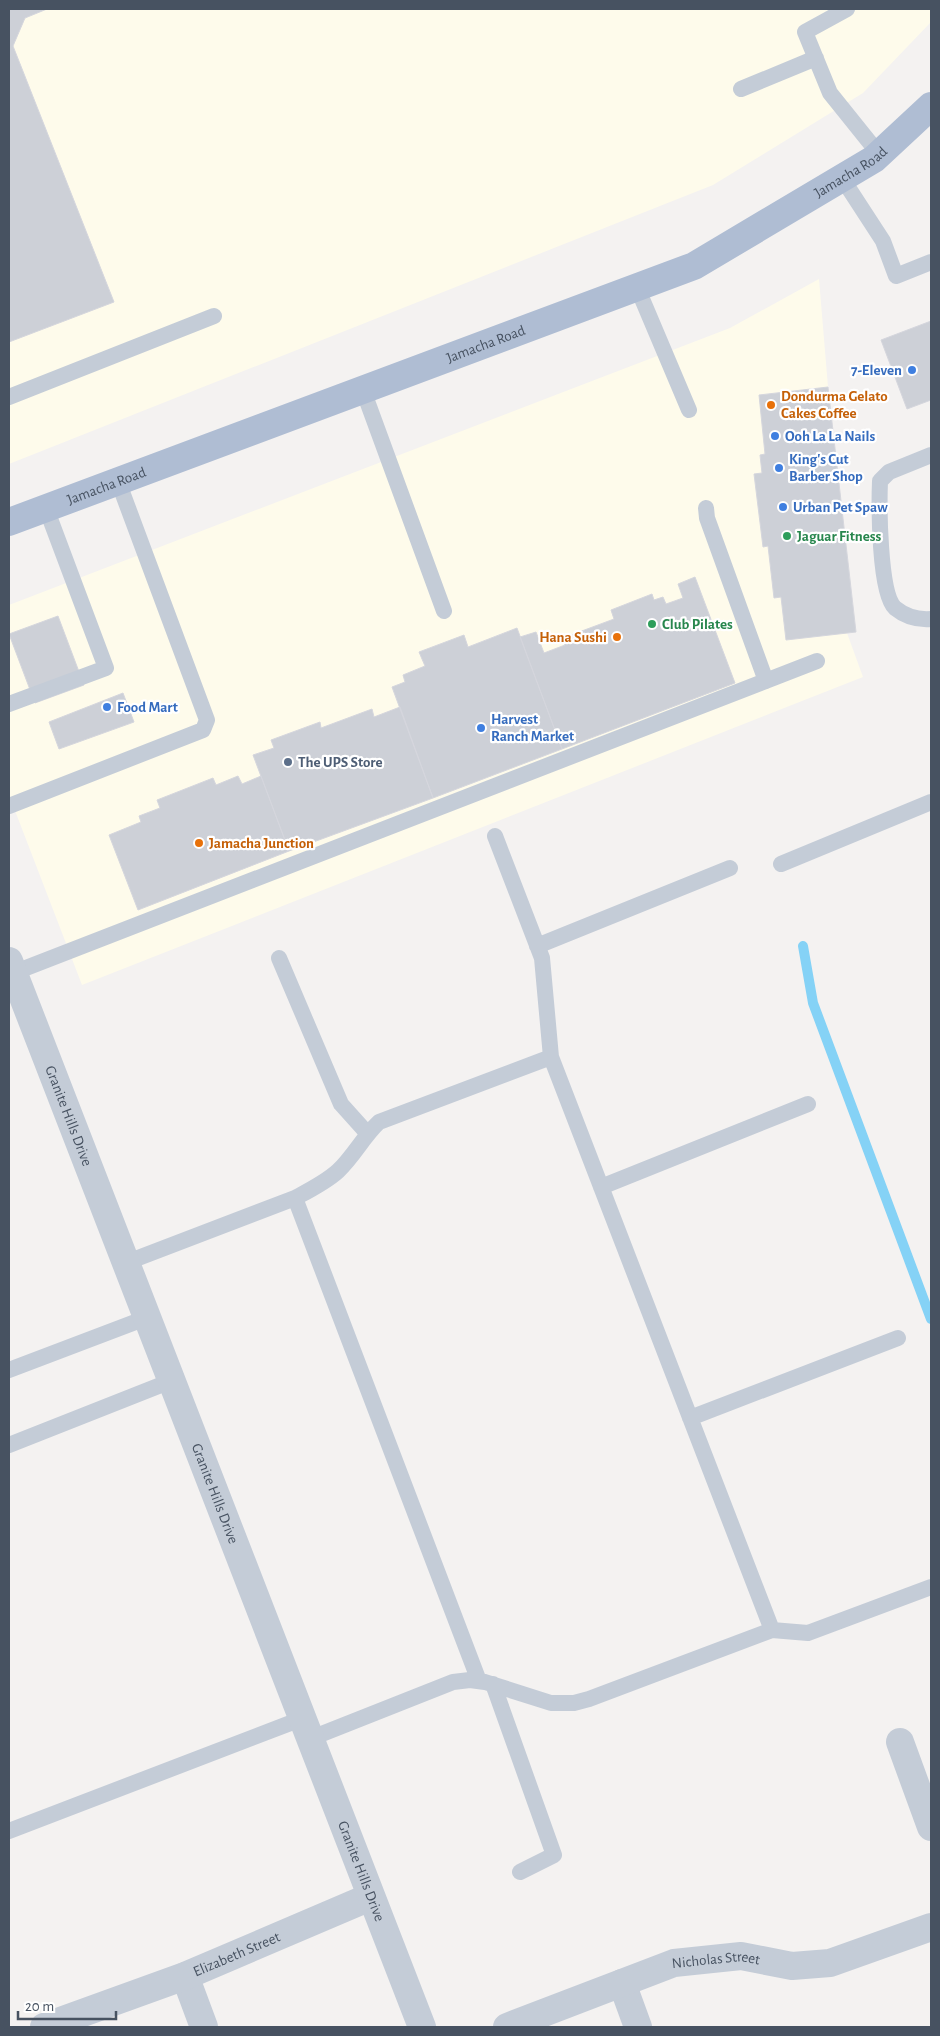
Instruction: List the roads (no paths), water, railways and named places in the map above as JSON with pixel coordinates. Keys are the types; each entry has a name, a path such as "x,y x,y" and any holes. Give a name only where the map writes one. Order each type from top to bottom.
{"main road":[{"name":"Jamacha Road","path":"9,522 694,266 880,154 931,106"}],"street":[{"name":"Granite Hills Drive","path":"11,967 422,2027"},
{"path":"900,1742 931,1827"},
{"name":"Elizabeth Street","path":"44,2027 185,1976 370,1897"},
{"name":"Nicholas Street","path":"507,2027 674,1963 741,1956 792,1966 830,1963 931,1927"},
{"path":"185,1976 204,2027"},
{"path":"622,1983 638,2027"}],"lane":[{"path":"847,9 805,32 830,94 880,154"},
{"path":"741,89 816,58"},
{"path":"842,178 883,241 896,276 931,262"},
{"path":"637,287 689,410"},
{"path":"9,396 214,316"},
{"path":"363,390 444,611"},
{"path":"931,455 889,472 880,481 878,507 886,588 894,607 918,620 931,619"},
{"path":"9,806 203,730 208,720 118,481"},
{"path":"9,704 106,668 46,508"},
{"path":"706,508 707,518 766,681"},
{"path":"11,967 817,661"},
{"path":"781,864 931,802"},
{"path":"495,836 542,958 551,1057 772,1630"},
{"path":"537,946 730,868"},
{"path":"279,958 341,1104 367,1133"},
{"path":"125,1263 295,1198 320,1185 339,1170 354,1153 367,1133 378,1122 551,1057"},
{"path":"600,1187 808,1104"},
{"path":"295,1198 554,1855 520,1872"},
{"path":"9,1370 146,1318"},
{"path":"690,1418 898,1338"},
{"path":"9,1445 171,1381"},
{"path":"9,1831 305,1729 453,1682 470,1680 486,1682 551,1703 574,1703 598,1696 772,1630 808,1633 931,1587"}],"waterway":[{"path":"803,946 813,1003 931,1319"}],"place":[{"name":"7-Eleven","path":"912,370"},
{"name":"Dondurma Gelato Cakes Coffee","path":"771,405"},
{"name":"Ooh La La Nails","path":"775,436"},
{"name":"King's Cut Barber Shop","path":"779,468"},
{"name":"Urban Pet Spaw","path":"783,507"},
{"name":"Jaguar Fitness","path":"787,536"},
{"name":"Club Pilates","path":"652,624"},
{"name":"Hana Sushi","path":"617,637"},
{"name":"Food Mart","path":"107,707"},
{"name":"Harvest Ranch Market","path":"481,728"},
{"name":"The UPS Store","path":"288,762"},
{"name":"Jamacha Junction","path":"199,843"}]}
